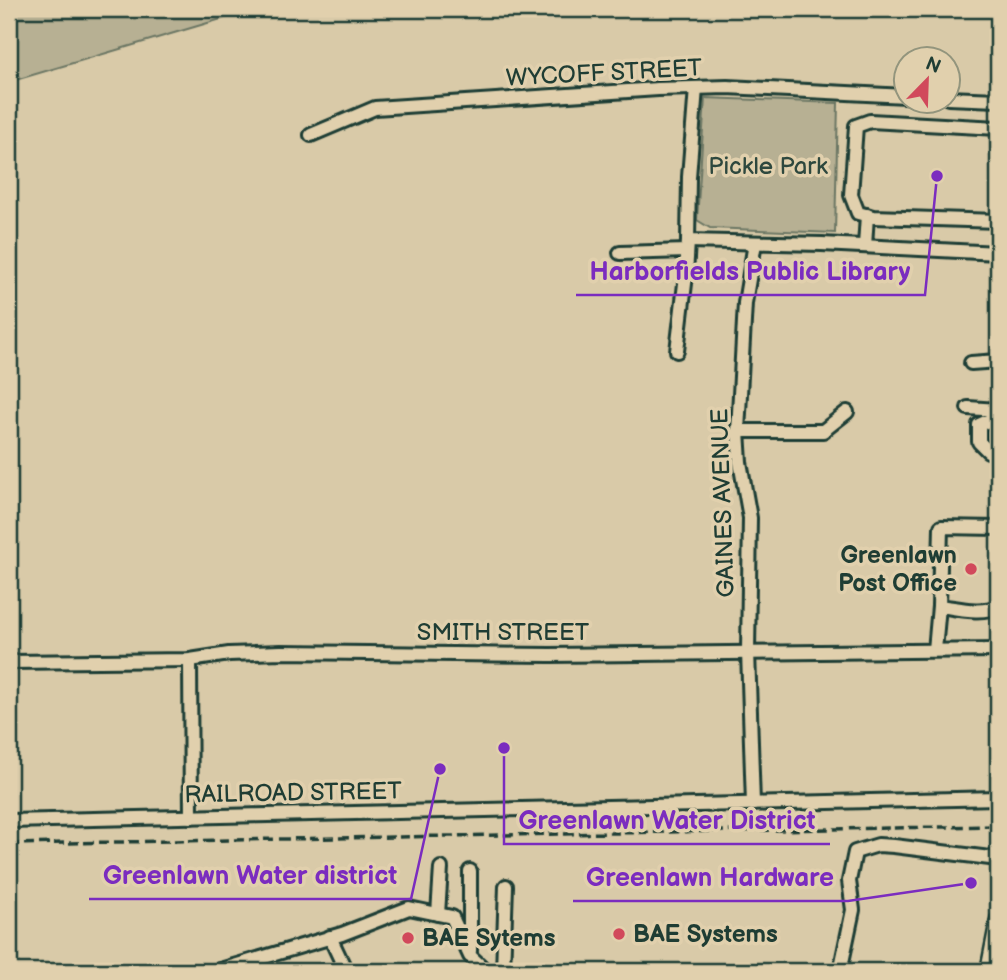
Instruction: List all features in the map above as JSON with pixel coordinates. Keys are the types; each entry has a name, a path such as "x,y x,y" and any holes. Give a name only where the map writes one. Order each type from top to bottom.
{"main road":[{"path":"988,971 998,920"}],"street":[{"name":"WYCOFF STREET","path":"311,135 375,108 696,88 892,96"},
{"path":"677,351 688,246 689,177 696,88"},
{"path":"962,98 998,100"},
{"path":"998,128 870,121 856,126 851,195 858,213 867,215 998,221"},
{"path":"865,246 867,215"},
{"path":"620,253 755,243 998,253"},
{"name":"GAINES AVENUE","path":"753,804 748,651 750,518 740,463 738,431 745,303 755,243"},
{"path":"971,363 998,361"},
{"path":"968,408 998,410"},
{"path":"738,431 823,431 847,412"},
{"path":"998,420 979,425 979,442 988,451 998,452"},
{"path":"935,650 941,527 998,528"},
{"path":"939,606 981,610 998,606"},
{"name":"SMITH STREET","path":"9,662 190,660 229,654 281,652 550,655 998,650"},
{"path":"190,660 191,817"},
{"name":"RAILROAD STREET","path":"9,821 998,798"},
{"path":"841,967 853,910 849,881 855,852 878,845 998,859"},
{"path":"438,914 441,868"},
{"path":"470,871 470,956"},
{"path":"503,971 506,886"},
{"path":"217,971 246,967 409,908 452,916 470,956 486,971"},
{"path":"330,937 346,971"}],"green space":[{"path":"9,9 255,9 9,82"},
{"name":"Pickle Park","path":"705,98 838,103 835,233 710,228 697,220"}],"railway":[{"path":"9,844 998,826"}],"place":[{"name":"Harborfields Public Library","path":"937,176"},
{"name":"Greenlawn Post Office","path":"971,569"},
{"name":"Greenlawn Water District","path":"504,748"},
{"name":"Greenlawn Water district","path":"440,769"},
{"name":"Greenlawn Hardware","path":"971,883"},
{"name":"BAE Systems","path":"619,934"},
{"name":"BAE Sytems","path":"408,938"}]}
